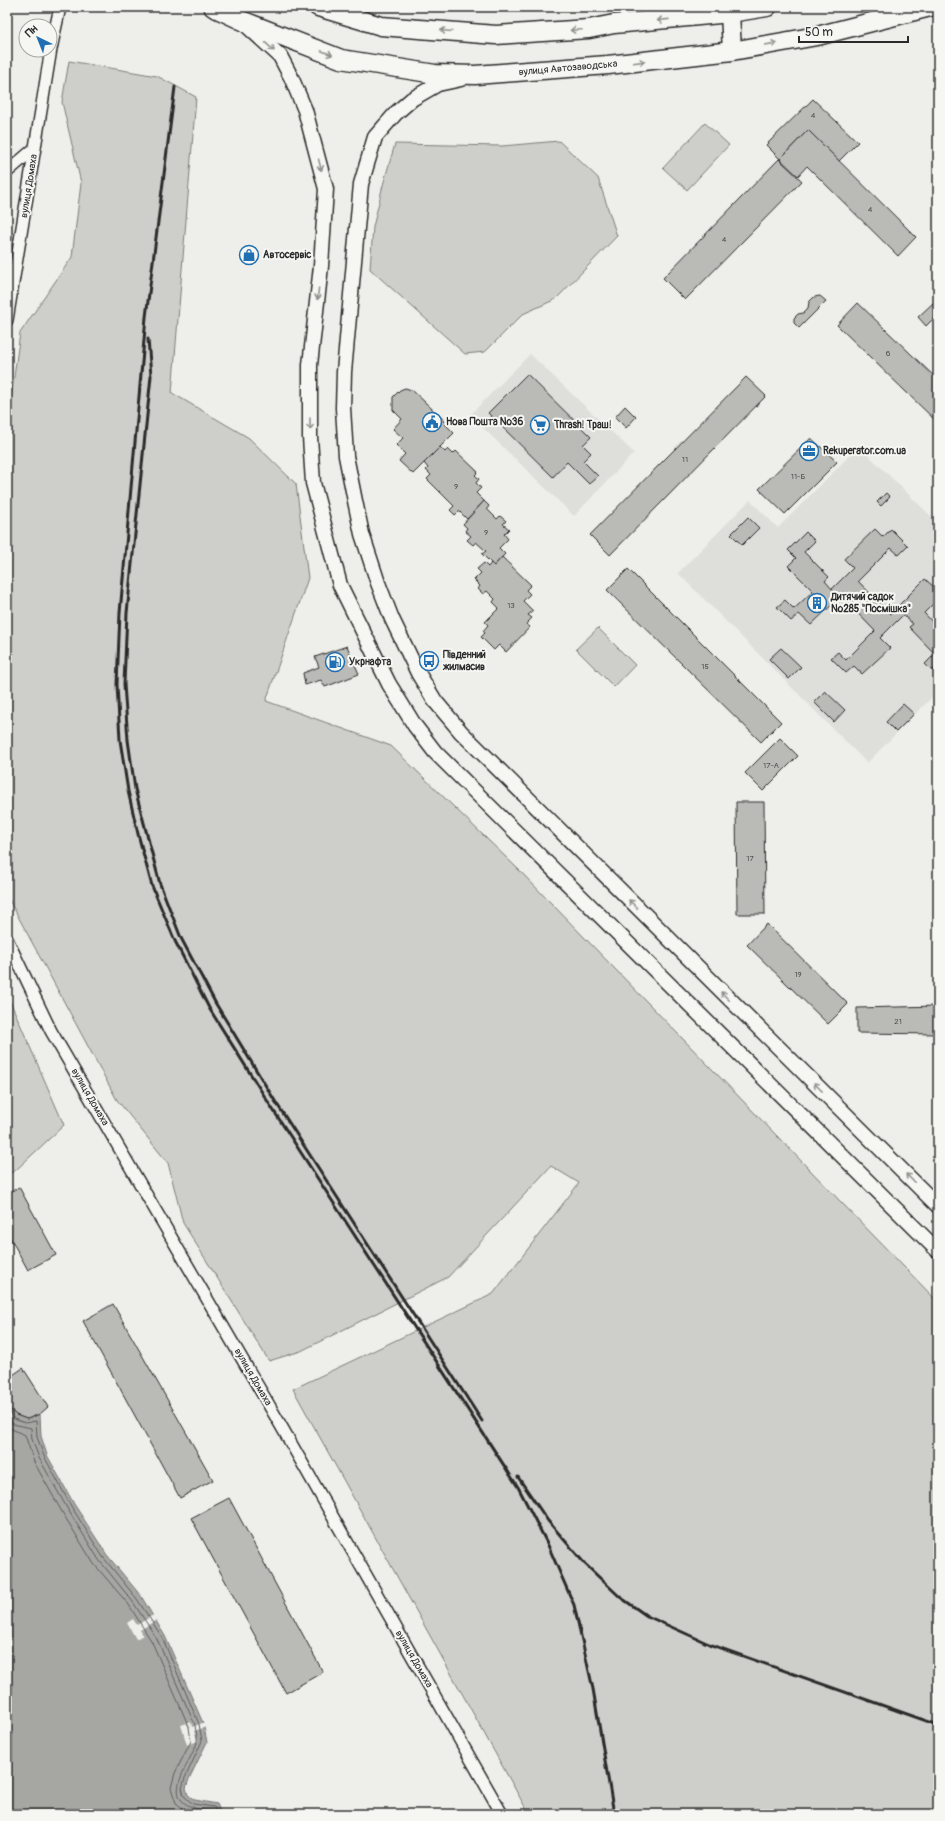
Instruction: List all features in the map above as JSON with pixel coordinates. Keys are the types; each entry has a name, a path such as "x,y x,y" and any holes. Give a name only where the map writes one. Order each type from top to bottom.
{"main road":[{"name":"вулиця Автозаводська","path":"213,7 241,20 341,59 435,74 475,75 608,65 732,51 817,36 930,7"},
{"path":"318,7 381,26 496,35 589,29 614,24 730,13 767,7"},
{"path":"730,13 732,51"}],"street":[{"name":"вулиця Домаха","path":"7,320 51,49 60,8"},
{"path":"241,20 280,56 291,77 305,110 326,189 321,266 310,365 310,437 313,483 340,585 389,684 415,726 435,752 938,1251"},
{"path":"475,75 438,84 412,98 396,113 375,137 361,184 344,372 343,408 346,456 362,534 392,618 418,673 432,695 461,732 938,1206"},
{"path":"7,172 35,148"},
{"name":"вулиця Домаха","path":"7,939 51,1031 276,1418 502,1814"}],"shaded area":[{"path":"69,61 157,76 196,97 172,393 249,438 296,484 308,578 266,701 391,746 518,869 938,1302 938,1814 529,1814 293,1389 493,1294 579,1183 551,1166 448,1277 301,1351 269,1361 183,1223 168,1163 117,1100 7,896 7,428 20,333 72,257 81,183 62,102"},
{"path":"705,123 729,145 687,190 663,168"},
{"path":"559,141 598,178 617,236 556,299 523,314 485,352 465,354 370,269 373,227 395,144 502,146"},
{"path":"530,354 634,453 574,516 470,415"},
{"path":"859,446 938,523 938,691 867,763 678,573 750,500 778,528"},
{"path":"598,628 635,665 614,687 576,649"},
{"path":"7,994 64,1125 16,1170 7,1175"}],"water":[{"path":"7,1406 16,1415 27,1419 40,1414 41,1436 47,1455 74,1504 107,1555 141,1596 165,1636 203,1723 207,1742 189,1779 186,1788 188,1795 195,1800 217,1804 220,1811 227,1812 229,1814 7,1814"}],"pier":[{"path":"155,1614 158,1619 140,1630 143,1635 136,1639 127,1623 133,1619 137,1625"},
{"path":"191,1722 192,1727 205,1722 206,1727 194,1731 198,1741 187,1745 181,1725"}],"building":[{"path":"813,99 858,142 839,161 808,130 780,159 766,145"},
{"path":"808,130 916,237 898,256 807,166 798,176 780,159"},
{"path":"779,159 802,181 685,300 663,278"},
{"path":"820,296 826,301 799,328 794,323 794,318 808,308 809,302 814,297"},
{"path":"858,303 938,380 938,423 837,325"},
{"path":"933,303 938,308 938,314 926,326 918,317"},
{"name":"Thrash! Траш!","path":"527,374 591,437 583,445 591,453 583,461 598,476 589,484 567,462 553,477 488,413"},
{"path":"746,377 766,396 610,555 590,535"},
{"path":"405,388 412,390 445,421 444,423 454,433 413,474 399,461 405,454 396,445 403,438 393,429 402,419 393,410 393,397 400,390"},
{"path":"625,406 636,417 626,428 615,417"},
{"path":"811,438 837,462 785,514 759,489"},
{"path":"440,447 445,452 448,449 453,454 456,451 478,472 475,475 479,479 476,483 481,488 476,493 484,501 467,519 459,511 455,515 450,510 454,506 427,479 431,475 426,470 428,468 424,463"},
{"path":"886,493 890,497 881,506 877,502"},
{"path":"484,501 489,506 487,509 497,519 500,516 506,521 503,524 509,529 504,534 508,539 499,548 505,554 494,566 482,554 486,551 476,542 473,545 467,540 471,536 465,531 467,528 463,524"},
{"path":"748,517 759,528 742,545 731,534"},
{"name":"Дитячий садок №285 \"Посмішка\"","path":"875,529 883,537 891,529 908,546 899,555 891,548 858,581 890,614 925,579 934,587 938,583 938,599 924,613 938,628 938,665 932,671 925,664 935,654 909,627 913,624 903,615 880,638 890,648 862,674 854,666 846,673 831,658 838,652 846,660 875,631 841,596 811,625 799,614 791,621 777,607 785,600 794,609 813,591 788,566 796,558 788,550 806,532 815,541 804,552 829,577 825,581 832,589 853,568 844,559"},
{"path":"502,557 531,585 526,590 530,594 523,601 533,611 528,615 532,618 526,624 530,627 506,652 499,645 494,650 481,637 485,633 483,631 488,625 485,622 499,608 493,602 495,599 487,591 483,594 478,589 480,586 474,580 481,573 477,569 484,563 488,567 491,563 494,566"},
{"path":"628,569 781,722 761,742 607,590"},
{"name":"Укрнафта","path":"347,646 359,674 325,687 321,680 305,685 303,673 319,667 315,657"},
{"path":"781,648 801,667 789,679 769,659"},
{"path":"825,691 845,710 834,722 814,702"},
{"path":"903,704 914,714 896,732 886,722"},
{"path":"780,738 798,756 763,791 745,773"},
{"path":"736,802 764,802 765,914 737,914"},
{"path":"767,924 848,1004 828,1024 747,945"},
{"path":"938,1006 938,1034 857,1033 857,1008"},
{"path":"19,1187 56,1255 28,1270 7,1232 7,1194"},
{"path":"113,1304 213,1480 180,1498 83,1321"},
{"path":"23,1368 48,1407 40,1414 27,1419 16,1415 7,1406 7,1379"},
{"path":"229,1498 323,1672 286,1693 191,1518"}],"railway":[{"path":"175,87 146,317 120,613 117,684 120,740 128,791 138,834 152,886 175,941 209,1008 270,1105 518,1487 547,1543 574,1605 593,1689 614,1814"},
{"path":"148,339 151,376 127,613 124,684 128,740 135,789 160,884 181,938 216,1004 275,1101 482,1421"},
{"path":"518,1477 548,1521 585,1564 620,1597 647,1616 709,1644 938,1725"}],"place":[{"name":"Автосервіс","path":"249,255"},
{"name":"Нова Пошта №36","path":"432,422"},
{"name":"Thrash! Траш!","path":"540,425"},
{"name":"Rekuperator.com.ua","path":"809,451"},
{"name":"Дитячий садок №285 \"Посмішка\"","path":"817,603"},
{"name":"Південний жилмасив","path":"429,661"},
{"name":"Укрнафта","path":"335,662"}]}
